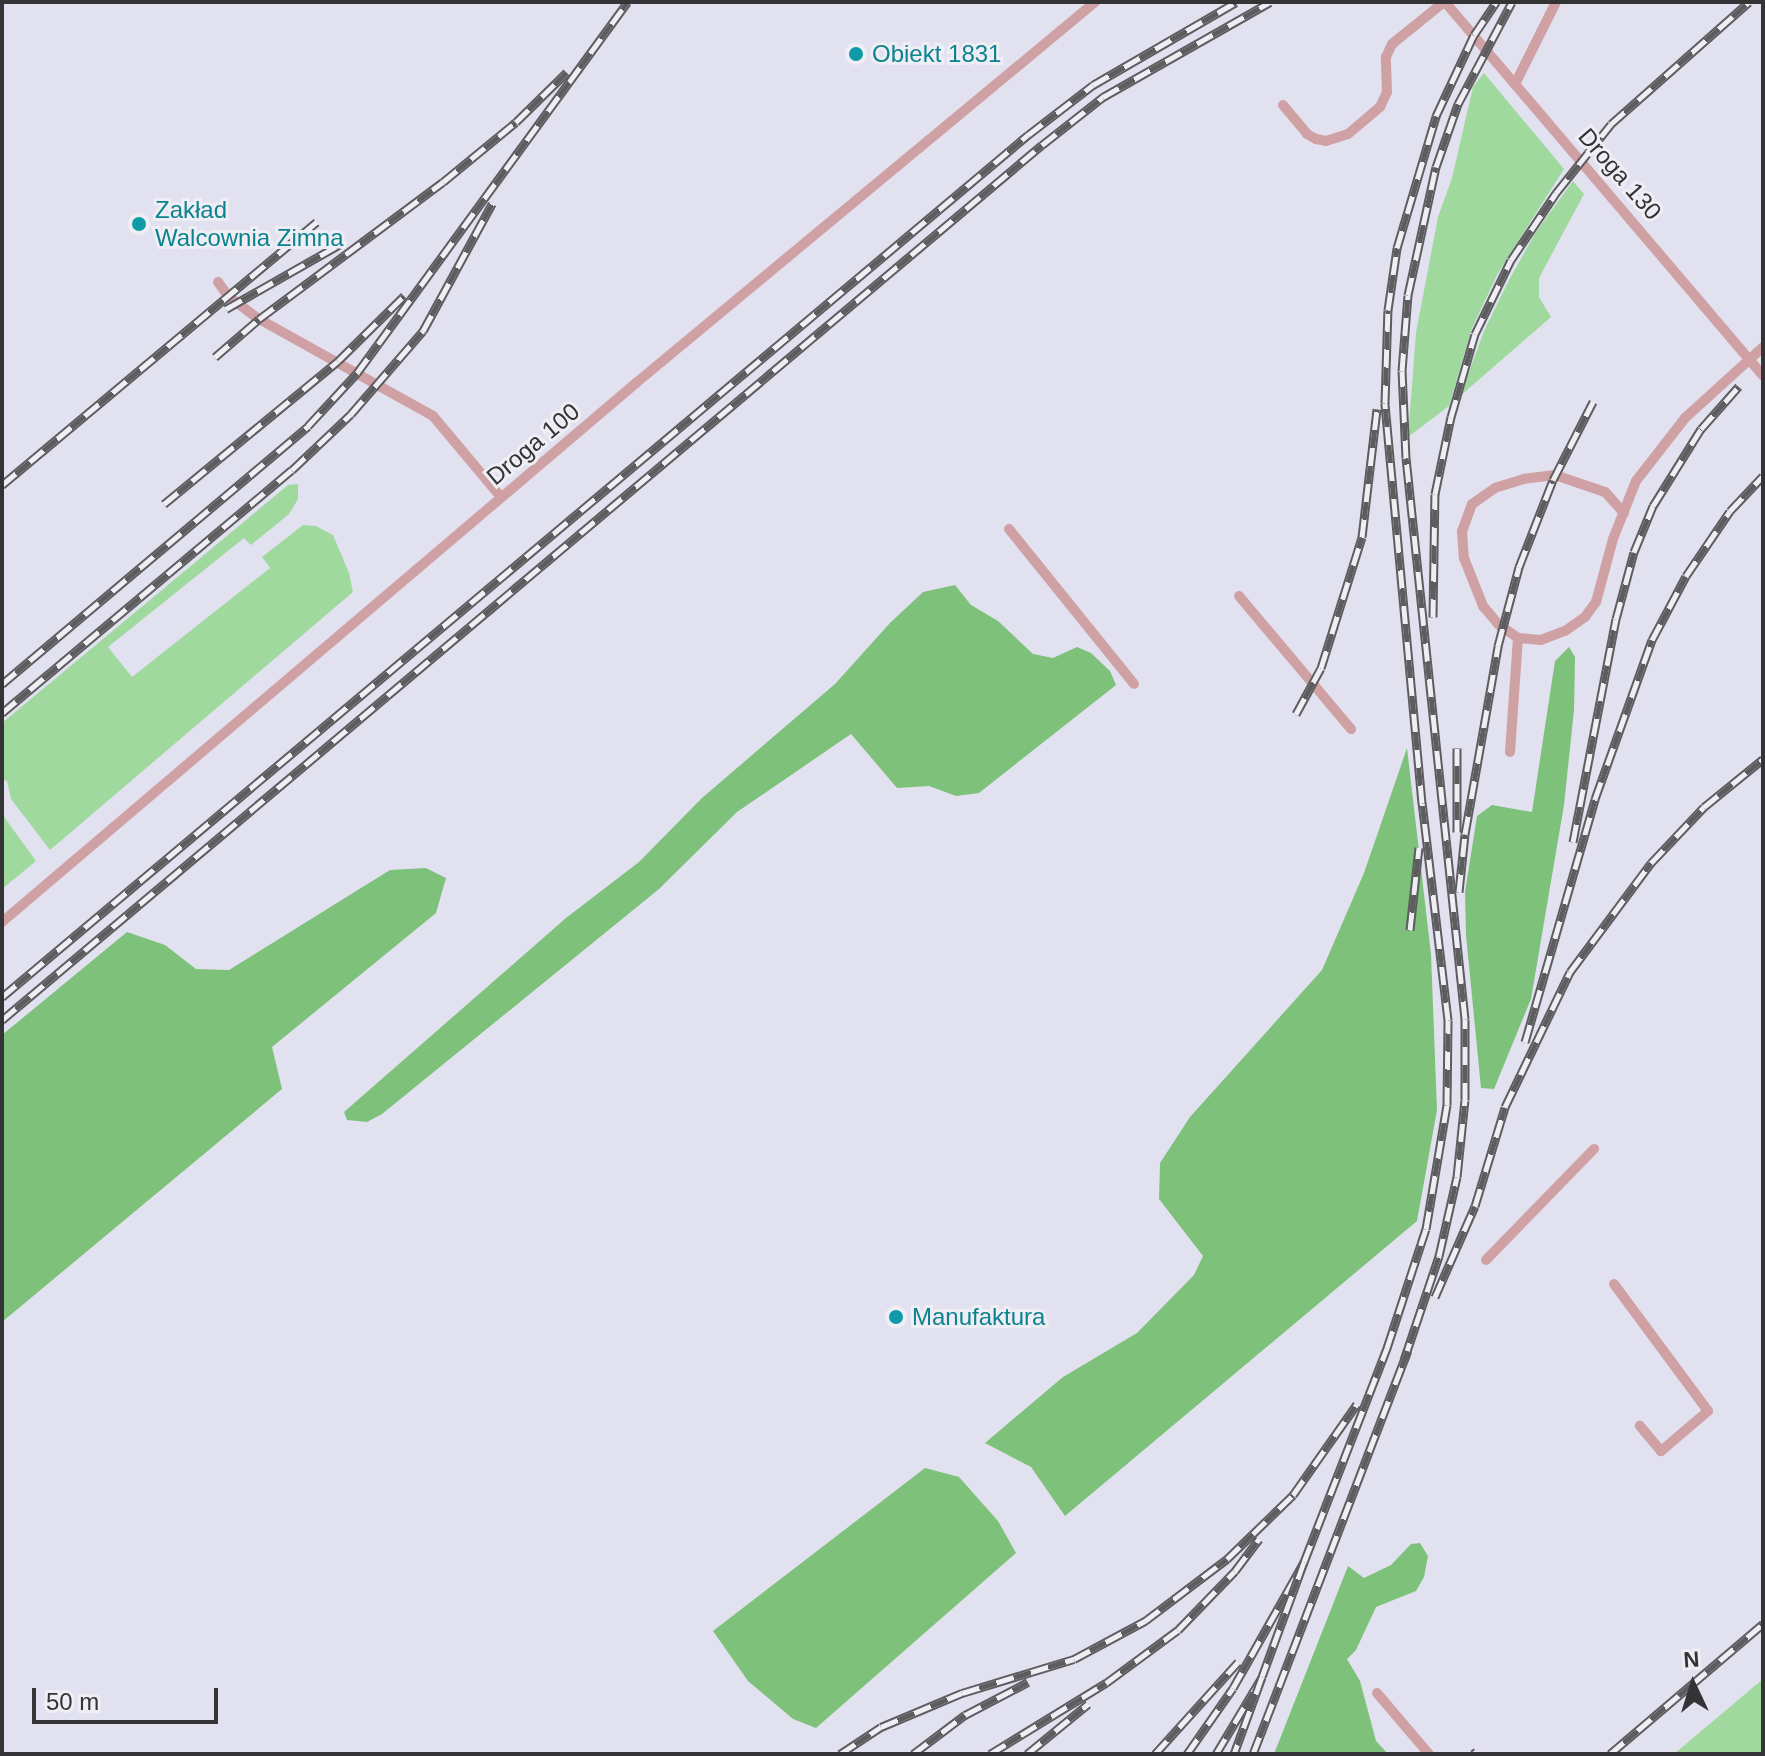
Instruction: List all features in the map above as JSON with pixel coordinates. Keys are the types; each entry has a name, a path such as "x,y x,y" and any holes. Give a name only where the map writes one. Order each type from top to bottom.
{"lane":[{"name":"Droga 100","path":"2,922 501,497 1095,2"},
{"path":"1283,105 1307,134 1316,139 1326,141 1348,134 1380,107 1387,92 1386,57 1392,44 1445,2"},
{"name":"Droga 130","path":"1445,2 1763,375"},
{"path":"1515,84 1556,2"},
{"path":"218,282 228,296 259,319 433,416 501,497"},
{"path":"1624,513 1605,492 1555,475 1524,479 1495,488 1472,504 1462,531 1464,558 1472,586 1499,625 1518,638 1541,640 1565,631 1585,617 1596,602 1636,481 1685,418 1763,347"},
{"path":"1009,529 1134,684"},
{"path":"1239,596 1351,729"},
{"path":"1510,752 1518,638"},
{"path":"1486,1260 1594,1149"},
{"path":"1614,1284 1708,1411 1661,1451 1640,1426"},
{"path":"1377,1693 1429,1754"}],"shaded area":[{"path":"2,2 1763,2 1763,1754 2,1754"}],"green space":[{"path":"1484,73 1564,169 1498,273 1472,328 1449,406 1408,437 1416,333 1438,217 1452,178 1473,87"},
{"path":"1573,181 1584,194 1539,278 1539,297 1551,317 1460,396 1484,331 1509,280 1536,232"},
{"path":"298,484 298,499 289,514 251,545 244,538 108,647 132,677 270,568 262,557 303,525 316,526 333,535 349,573 353,592 50,850 11,799 7,781 2,779 2,723 288,485"},
{"path":"955,585 971,605 998,621 1033,654 1053,658 1077,647 1091,653 1110,671 1116,685 979,793 956,796 929,786 897,788 851,734 737,812 659,889 382,1114 367,1122 347,1120 344,1112 566,918 639,862 702,798 835,684 890,623 923,592"},
{"path":"1569,647 1575,657 1574,710 1564,805 1531,999 1494,1089 1481,1088 1466,935 1465,892 1477,816 1492,805 1532,812 1555,661"},
{"path":"1407,748 1431,954 1437,1110 1417,1221 1065,1516 1031,1467 985,1443 1063,1377 1137,1333 1194,1275 1203,1256 1159,1199 1160,1163 1190,1117 1322,970 1364,873"},
{"path":"2,814 36,861 2,889"},
{"path":"426,868 446,878 436,913 272,1047 282,1089 2,1322 2,1035 127,932 165,945 196,969 229,970 390,870"},
{"path":"925,1468 959,1477 998,1521 1016,1553 816,1728 793,1719 748,1681 713,1631"},
{"path":"1420,1543 1428,1556 1424,1577 1416,1591 1376,1607 1356,1650 1347,1659 1360,1681 1376,1741 1388,1754 1274,1754 1348,1566 1364,1578 1391,1565 1411,1544"},
{"path":"1763,1679 1763,1754 1674,1754"}],"railway":[{"path":"2,684 308,426 357,373 628,2"},
{"path":"2,997 1028,135 1093,85 1236,2"},
{"path":"2,1020 1042,145 1103,97 1270,2"},
{"path":"1304,1562 1387,1348 1426,1229 1447,1105 1448,1020 1422,803 1385,403 1388,310 1397,248 1436,116 1474,35 1496,2"},
{"path":"1404,1360 1439,1256 1457,1177 1465,1100 1465,1019 1406,458 1402,371 1408,295 1436,167 1458,104 1512,2"},
{"path":"1433,617 1435,494 1451,417 1475,334 1511,260 1556,193 1611,124 1749,2"},
{"path":"215,357 259,319 443,182 516,122 567,72"},
{"path":"2,713 292,470 351,414 423,331 492,204"},
{"path":"2,485 316,222"},
{"path":"226,309 344,242"},
{"path":"164,504 338,361 404,296"},
{"path":"1573,842 1616,619 1634,552 1653,506 1701,429 1739,386"},
{"path":"1459,892 1465,834 1498,646 1519,567 1553,480 1593,402"},
{"path":"1296,714 1321,668 1362,537 1377,409"},
{"path":"1525,1042 1595,799 1652,640 1686,576 1730,511 1763,476"},
{"path":"1457,748 1457,832"},
{"path":"1435,1297 1475,1206 1505,1107 1570,972 1651,863 1704,807 1763,759"},
{"path":"1410,930 1419,847"},
{"path":"1253,1754 1408,1351"},
{"path":"840,1754 881,1727 962,1693 1074,1659 1145,1621 1227,1559 1293,1495 1357,1404"},
{"path":"990,1754 1106,1683 1178,1630 1235,1571 1259,1539"},
{"path":"1187,1754 1233,1688 1304,1562 1262,1677"},
{"path":"1610,1754 1763,1624"},
{"path":"1155,1754 1238,1662"},
{"path":"1216,1754 1262,1677 1234,1754"},
{"path":"913,1754 965,1715 1028,1682"},
{"path":"1027,1754 1088,1704"}],"place":[{"name":"Obiekt 1831","path":"856,54"},
{"name":"Zakład Walcownia Zimna","path":"139,224"},
{"name":"Manufaktura","path":"896,1317"}]}
